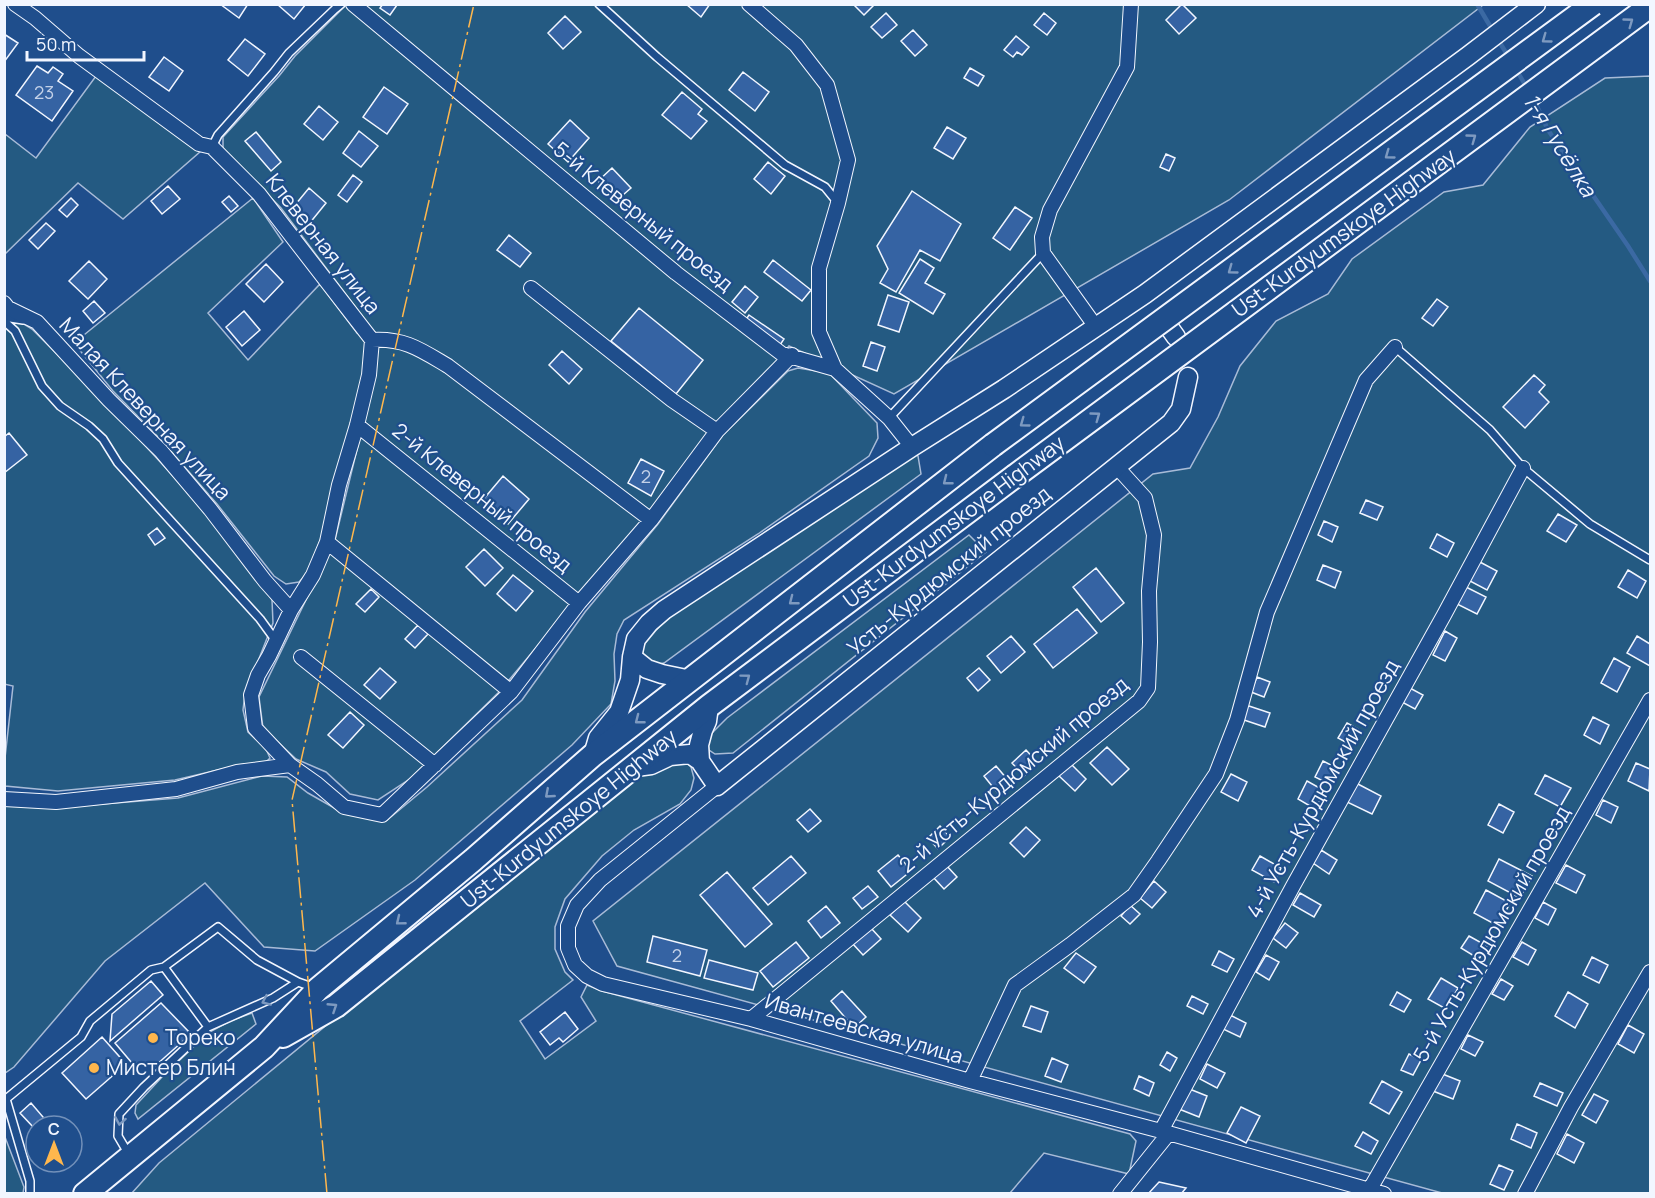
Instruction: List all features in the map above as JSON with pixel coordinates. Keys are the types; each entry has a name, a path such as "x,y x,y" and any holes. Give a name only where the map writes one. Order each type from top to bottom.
{"main road":[{"name":"Ust-Kurdyumskoye Highway","path":"264,1047 308,985 473,860 592,755 993,445 1593,4"},
{"name":"Ust-Kurdyumskoye Highway","path":"85,1194 264,1047 336,1006 709,706 1015,476 1650,6"}],"street":[{"name":"Клеверная улица","path":"15,4 79,56 199,144 212,147 259,194 372,340 369,375 339,485 327,542 313,575 291,610 270,656 258,675 251,695 255,728 290,765 345,807 382,814 435,765"},
{"name":"5-й Клеверный проезд","path":"353,4 676,273 782,354 835,369 889,418 912,447"},
{"path":"749,4 796,45 827,85 848,160 819,268 819,332 835,369"},
{"path":"1096,327 1043,254 1042,237 1050,210 1127,67 1131,4"},
{"path":"592,755 598,738 619,712 630,680 636,639 664,610 1096,327 1150,300 1531,8"},
{"path":"531,288 672,400 717,431"},
{"name":"Малая Клеверная улица","path":"4,303 8,308 37,322 109,400 161,451 291,610"},
{"path":"372,340 388,339 411,345 448,366 651,520"},
{"path":"970,1081 1016,985 1134,895 1216,774 1237,720 1267,612 1366,380 1395,347"},
{"path":"301,657 435,765 511,692 579,603 651,520 717,431 792,356"},
{"name":"Усть-Курдюмский проезд","path":"717,786 1171,423 1181,409 1188,377"},
{"name":"2-й Клеверный проезд","path":"357,425 579,603"},
{"name":"2-й Усть-Курдюмский проезд","path":"751,1019 1139,701 1148,688 1149,591 1154,535 1145,498 1116,466"},
{"name":"4-й Усть-Курдюмский проезд","path":"1120,1194 1165,1132 1293,886 1444,615 1522,468"},
{"path":"327,542 511,692"},
{"path":"632,657 647,669 691,680"},
{"name":"5-й Усть-Курдюмский проезд","path":"1370,1189 1650,700"},
{"path":"700,761 699,745 709,706"},
{"path":"634,767 651,765 670,756 690,754 700,761 717,786"},
{"path":"4,799 56,802 176,789 237,772 290,765"},
{"name":"Ивантеевская улица","path":"717,786 600,880 577,904 568,926 568,948 575,965 588,976 603,984 751,1019 1384,1194"},
{"path":"1525,1194 1571,1107 1650,972"}],"lane":[{"path":"212,147 218,135 289,53 341,4"},
{"path":"599,4 657,57 785,165 825,187 838,203"},
{"path":"889,418 1043,254"},
{"path":"4,319 37,322"},
{"path":"4,319 15,331 42,386 60,406 89,426 103,440 118,463 260,619 276,641"},
{"path":"1395,347 1490,430 1522,468 1590,524 1650,560"},
{"path":"30,1194 30,1181 6,1099 81,1037 90,1021 151,970 164,968 218,927 256,960 308,985"},
{"path":"164,968 208,1027"},
{"path":"130,1156 118,1136 119,1114 144,1087 208,1027 308,985"}],"shaded area":[{"path":"346,5 1483,5 1229,200 894,394 789,346 498,693 410,779 378,800 350,794 326,772 296,759 263,728 259,697 335,540 361,433 308,572 299,582 286,584 274,576 217,504 162,441 113,391 74,343 253,198 283,242 208,313 248,360 320,284 357,333 363,317 281,208 223,149 223,137 295,56"},
{"path":"96,76 193,148 201,151 123,219 78,183 5,254 5,134 36,158"},
{"path":"1650,76 1650,1193 1442,1193 617,966 593,921 1153,474 1190,468 1218,417 1240,366 1276,321 1328,294 1352,259 1444,192 1483,185 1530,127 1605,78"},
{"path":"4,312 32,329 106,403 208,514 263,584 272,600 273,623 245,694 243,710 248,732 266,749 270,758 265,763 235,766 175,780 58,791 5,786 5,758 13,686 4,684"},
{"path":"798,368 829,373 877,423 878,438 869,456 758,534 624,620 617,634 614,654 615,681 611,704 572,745 415,880 315,951 264,947 205,883 105,961 14,1067 5,1073 5,805 52,808 178,798 262,776 287,777 308,793 343,813 386,821 427,787 522,700 585,612 658,524 723,435 788,371"},
{"path":"915,453 918,456 921,474 664,663 655,665 643,655 643,646 667,617"},
{"path":"969,535 986,552 733,753 715,754 709,750 707,738 727,718"},
{"path":"685,761 691,767 694,778 691,790 680,804 634,830 602,856 565,899 555,927 555,949 565,972 573,980 520,1021 545,1059 596,1021 581,997 587,985 602,991 1130,1134 1136,1141 1129,1174 1044,1153 1010,1193 131,1194 159,1163 340,1014 637,778 651,768"},
{"path":"252,1013 256,1024 138,1119 135,1113 136,1105 208,1033 230,1021"},
{"path":"5,1137 24,1187 23,1193 5,1193"}],"building":[{"path":"220,4 248,4 239,18"},
{"path":"277,4 306,4 294,19"},
{"path":"383,4 397,5 390,15 380,8"},
{"path":"686,4 710,4 701,17"},
{"path":"855,4 875,4 864,15 854,5"},
{"path":"1182,4 1196,18 1179,34 1166,20"},
{"path":"886,13 897,25 882,38 871,27"},
{"path":"1044,13 1056,23 1047,35 1034,25"},
{"path":"565,16 581,32 563,49 548,33"},
{"path":"913,30 927,45 915,56 901,41"},
{"path":"4,34 18,43 4,62"},
{"path":"1016,36 1029,47 1022,55 1017,52 1013,57 1004,50"},
{"path":"245,39 265,54 248,76 228,60"},
{"path":"164,57 183,71 169,91 149,77"},
{"path":"37,66 48,73 53,67 63,74 58,81 73,91 52,121 16,95"},
{"path":"970,68 984,76 978,86 964,78"},
{"path":"743,72 769,92 755,111 729,90"},
{"path":"384,87 408,104 387,134 363,117"},
{"path":"682,92 702,109 698,114 707,121 691,139 662,115"},
{"path":"319,106 338,122 323,140 304,124"},
{"path":"570,120 589,138 568,162 548,144"},
{"path":"947,127 966,138 953,159 934,148"},
{"path":"359,131 378,146 361,167 343,153"},
{"path":"256,132 281,162 271,171 245,141"},
{"path":"1166,154 1175,158 1169,171 1160,167"},
{"path":"768,162 785,176 771,194 754,179"},
{"path":"612,168 631,188 616,201 598,181"},
{"path":"353,175 362,182 347,202 338,195"},
{"path":"168,186 180,199 162,214 151,201"},
{"path":"309,188 326,203 309,224 291,210"},
{"path":"912,191 961,224 940,261 920,250 896,292 880,283 888,269 877,246"},
{"path":"229,196 238,206 231,212 222,202"},
{"path":"71,198 78,205 67,217 59,210"},
{"path":"1015,207 1032,218 1010,250 993,238"},
{"path":"46,223 55,231 38,249 29,240"},
{"path":"509,235 531,253 520,267 497,250"},
{"path":"920,259 934,268 925,283 945,294 933,314 899,293"},
{"path":"773,260 811,290 802,301 764,272"},
{"path":"89,261 107,279 88,299 69,281"},
{"path":"266,264 283,282 264,302 246,284"},
{"path":"745,286 758,297 745,313 732,302"},
{"path":"888,295 909,302 899,332 878,325"},
{"path":"1437,299 1448,307 1433,326 1422,318"},
{"path":"94,301 105,313 93,323 83,311"},
{"path":"639,308 703,360 676,394 611,341"},
{"path":"244,311 260,330 242,346 226,327"},
{"path":"749,315 784,339 780,345 745,321"},
{"path":"871,342 885,347 877,371 863,366"},
{"path":"562,351 582,369 569,384 549,365"},
{"path":"1534,375 1545,385 1539,392 1549,402 1525,428 1503,407"},
{"path":"9,433 27,455 4,473 4,437"},
{"path":"641,459 664,471 651,496 628,483"},
{"path":"503,476 529,499 508,524 482,501"},
{"path":"1366,500 1383,507 1377,520 1360,513"},
{"path":"1558,514 1577,525 1566,542 1547,531"},
{"path":"1324,521 1338,527 1332,542 1318,535"},
{"path":"157,528 165,538 155,545 148,535"},
{"path":"1437,534 1454,543 1447,557 1430,548"},
{"path":"484,549 503,568 485,586 466,567"},
{"path":"1478,561 1497,571 1487,590 1468,580"},
{"path":"1323,565 1341,572 1335,588 1317,580"},
{"path":"1096,568 1124,603 1101,622 1073,587"},
{"path":"1628,570 1646,581 1637,598 1618,587"},
{"path":"513,575 533,591 516,611 497,594"},
{"path":"1464,586 1486,597 1477,614 1455,603"},
{"path":"371,589 379,597 365,612 356,604"},
{"path":"1077,609 1097,633 1053,668 1034,644"},
{"path":"418,625 428,634 415,648 405,639"},
{"path":"1445,631 1457,638 1445,661 1433,655"},
{"path":"1011,636 1025,652 1001,673 987,656"},
{"path":"1637,636 1650,644 1650,666 1627,653"},
{"path":"1614,658 1630,667 1617,692 1601,683"},
{"path":"380,668 396,682 380,699 364,685"},
{"path":"979,668 990,680 978,691 967,678"},
{"path":"1257,677 1270,682 1264,697 1251,692"},
{"path":"1408,687 1423,695 1415,709 1400,701"},
{"path":"1246,705 1270,713 1265,727 1241,719"},
{"path":"350,712 364,725 343,748 328,735"},
{"path":"1593,717 1609,725 1600,744 1584,735"},
{"path":"1347,723 1358,729 1349,744 1338,738"},
{"path":"1107,747 1129,769 1112,785 1090,763"},
{"path":"1026,750 1038,763 1024,776 1012,763"},
{"path":"1323,761 1335,767 1327,783 1315,777"},
{"path":"1070,763 1086,779 1075,791 1058,775"},
{"path":"1636,763 1650,769 1649,791 1628,781"},
{"path":"996,766 1013,786 1000,796 984,776"},
{"path":"1231,774 1247,782 1238,801 1221,792"},
{"path":"1545,775 1571,788 1560,807 1535,794"},
{"path":"1307,781 1325,791 1315,809 1298,799"},
{"path":"1356,783 1381,796 1372,814 1347,802"},
{"path":"1603,800 1618,807 1611,823 1596,815"},
{"path":"1499,804 1514,812 1503,833 1488,825"},
{"path":"810,809 821,821 808,832 797,820"},
{"path":"940,826 950,837 938,849 928,838"},
{"path":"1026,827 1040,840 1024,857 1010,843"},
{"path":"1321,850 1337,860 1329,874 1313,863"},
{"path":"898,855 911,871 891,887 878,871"},
{"path":"791,856 806,873 768,905 753,888"},
{"path":"1260,856 1281,868 1274,882 1252,870"},
{"path":"1499,859 1532,876 1520,898 1488,881"},
{"path":"946,865 957,877 944,889 933,877"},
{"path":"1566,865 1585,875 1576,893 1556,883"},
{"path":"727,872 772,924 745,947 700,895"},
{"path":"1154,881 1166,892 1152,908 1140,898"},
{"path":"868,886 878,897 862,909 853,898"},
{"path":"1486,890 1510,903 1498,926 1474,913"},
{"path":"1300,893 1321,905 1314,917 1293,905"},
{"path":"904,901 921,918 908,932 890,915"},
{"path":"1543,902 1556,909 1548,925 1535,918"},
{"path":"1130,905 1140,914 1130,924 1121,916"},
{"path":"826,906 840,923 821,938 808,921"},
{"path":"1285,923 1298,933 1286,948 1273,938"},
{"path":"871,928 881,939 863,955 853,944"},
{"path":"653,936 707,950 700,976 647,962"},
{"path":"1469,936 1487,946 1479,959 1461,948"},
{"path":"796,942 809,958 773,987 760,971"},
{"path":"1522,942 1536,950 1528,965 1513,957"},
{"path":"1219,951 1234,959 1227,972 1212,965"},
{"path":"1076,953 1096,967 1084,983 1064,968"},
{"path":"1266,955 1279,962 1269,980 1256,972"},
{"path":"1592,957 1608,965 1599,983 1583,975"},
{"path":"709,960 758,973 753,990 704,978"},
{"path":"1441,978 1458,988 1446,1009 1428,999"},
{"path":"1501,979 1513,986 1504,1000 1492,994"},
{"path":"151,981 163,995 110,1041 112,1014"},
{"path":"842,991 866,1017 854,1028 831,1001"},
{"path":"1397,992 1411,1000 1404,1012 1390,1005"},
{"path":"1568,992 1588,1004 1575,1028 1555,1016"},
{"path":"1192,996 1208,1004 1203,1014 1187,1006"},
{"name":"Тореко","path":"161,1003 191,1034 155,1066 132,1063 115,1043"},
{"path":"1031,1006 1048,1012 1041,1032 1023,1026"},
{"path":"565,1012 578,1029 563,1042 559,1038 550,1045 540,1032"},
{"path":"1230,1015 1246,1023 1240,1037 1223,1029"},
{"path":"1628,1025 1644,1034 1634,1053 1618,1044"},
{"path":"1468,1035 1483,1042 1475,1056 1461,1049"},
{"name":"Мистер Блин","path":"102,1037 126,1064 86,1099 62,1073"},
{"path":"1167,1052 1177,1058 1170,1071 1160,1065"},
{"path":"1409,1054 1421,1060 1413,1075 1401,1070"},
{"path":"1052,1058 1068,1065 1061,1082 1045,1076"},
{"path":"1207,1064 1225,1073 1217,1088 1200,1079"},
{"path":"1440,1073 1460,1081 1453,1099 1433,1091"},
{"path":"1139,1076 1154,1083 1149,1096 1134,1089"},
{"path":"1382,1081 1402,1092 1389,1114 1370,1103"},
{"path":"1540,1083 1563,1093 1557,1106 1534,1096"},
{"path":"1187,1088 1207,1096 1199,1117 1179,1109"},
{"path":"1594,1094 1608,1101 1596,1123 1582,1115"},
{"path":"31,1103 40,1114 24,1114 24,1117 20,1113"},
{"path":"1241,1107 1260,1116 1246,1143 1227,1133"},
{"path":"1517,1124 1537,1133 1531,1148 1511,1139"},
{"path":"1363,1132 1378,1141 1371,1154 1355,1146"},
{"path":"1567,1134 1584,1143 1574,1163 1557,1154"},
{"path":"1499,1165 1513,1171 1504,1190 1490,1184"},
{"path":"1159,1182 1186,1188 1181,1194 1148,1194"}],"waterway":[{"name":"1-я Гусёлка","path":"1477,4 1493,31"},
{"name":"1-я Гусёлка","path":"1497,38 1508,56"},
{"name":"1-я Гусёлка","path":"1516,69 1528,90"},
{"name":"1-я Гусёлка","path":"1534,100 1548,130 1650,281"}],"power":[{"path":"327,1194 292,800 474,4"}],"place":[{"name":"Тореко","path":"153,1038"},
{"name":"Мистер Блин","path":"94,1068"}]}
